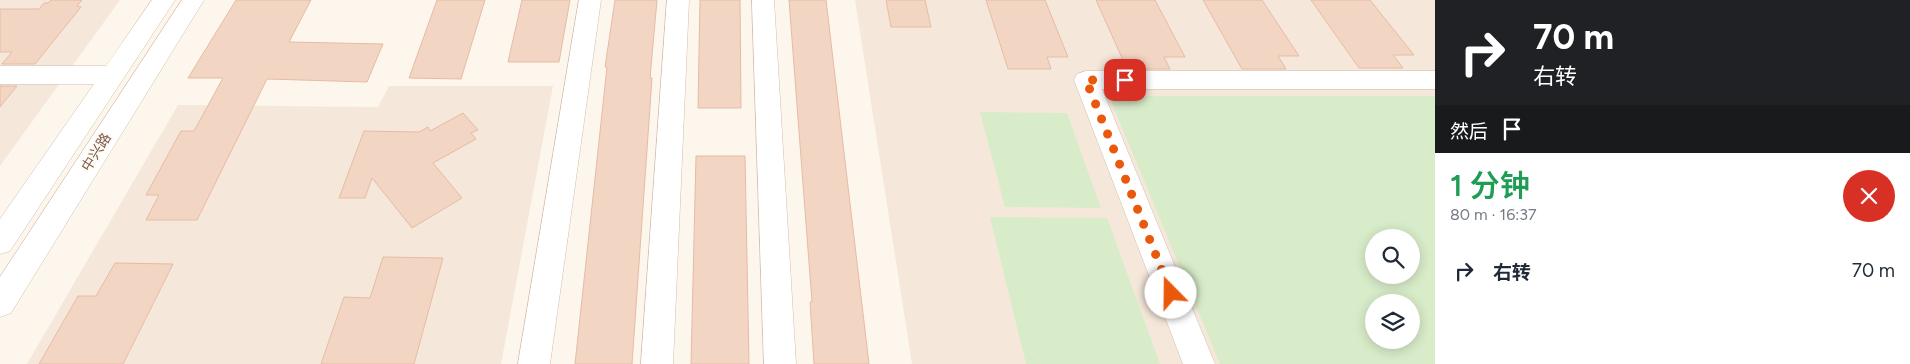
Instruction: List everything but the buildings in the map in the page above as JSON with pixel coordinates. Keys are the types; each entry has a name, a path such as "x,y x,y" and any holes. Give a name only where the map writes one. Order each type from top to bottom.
{"street":[{"name":"中兴路","path":"0,242 164,0"},
{"name":"中兴路","path":"0,303 192,0"},
{"path":"534,364 590,0"},
{"path":"658,364 678,0"},
{"path":"762,0 780,364"},
{"path":"0,75 113,75"},
{"path":"1199,364 1086,80 1435,80"}],"shaded area":[{"path":"0,0 120,0 0,166"},
{"path":"855,0 1435,0 1435,364 912,364"},
{"path":"389,86 553,86 501,364 27,364 178,105 378,107"}],"green space":[{"path":"1109,96 1435,96 1435,364 1220,364"},
{"path":"980,112 1067,113 1101,208 1005,207"},
{"path":"990,217 1107,218 1160,364 1026,364"}],"route":[{"path":"1125,80 1086,80 1171,293"}]}
